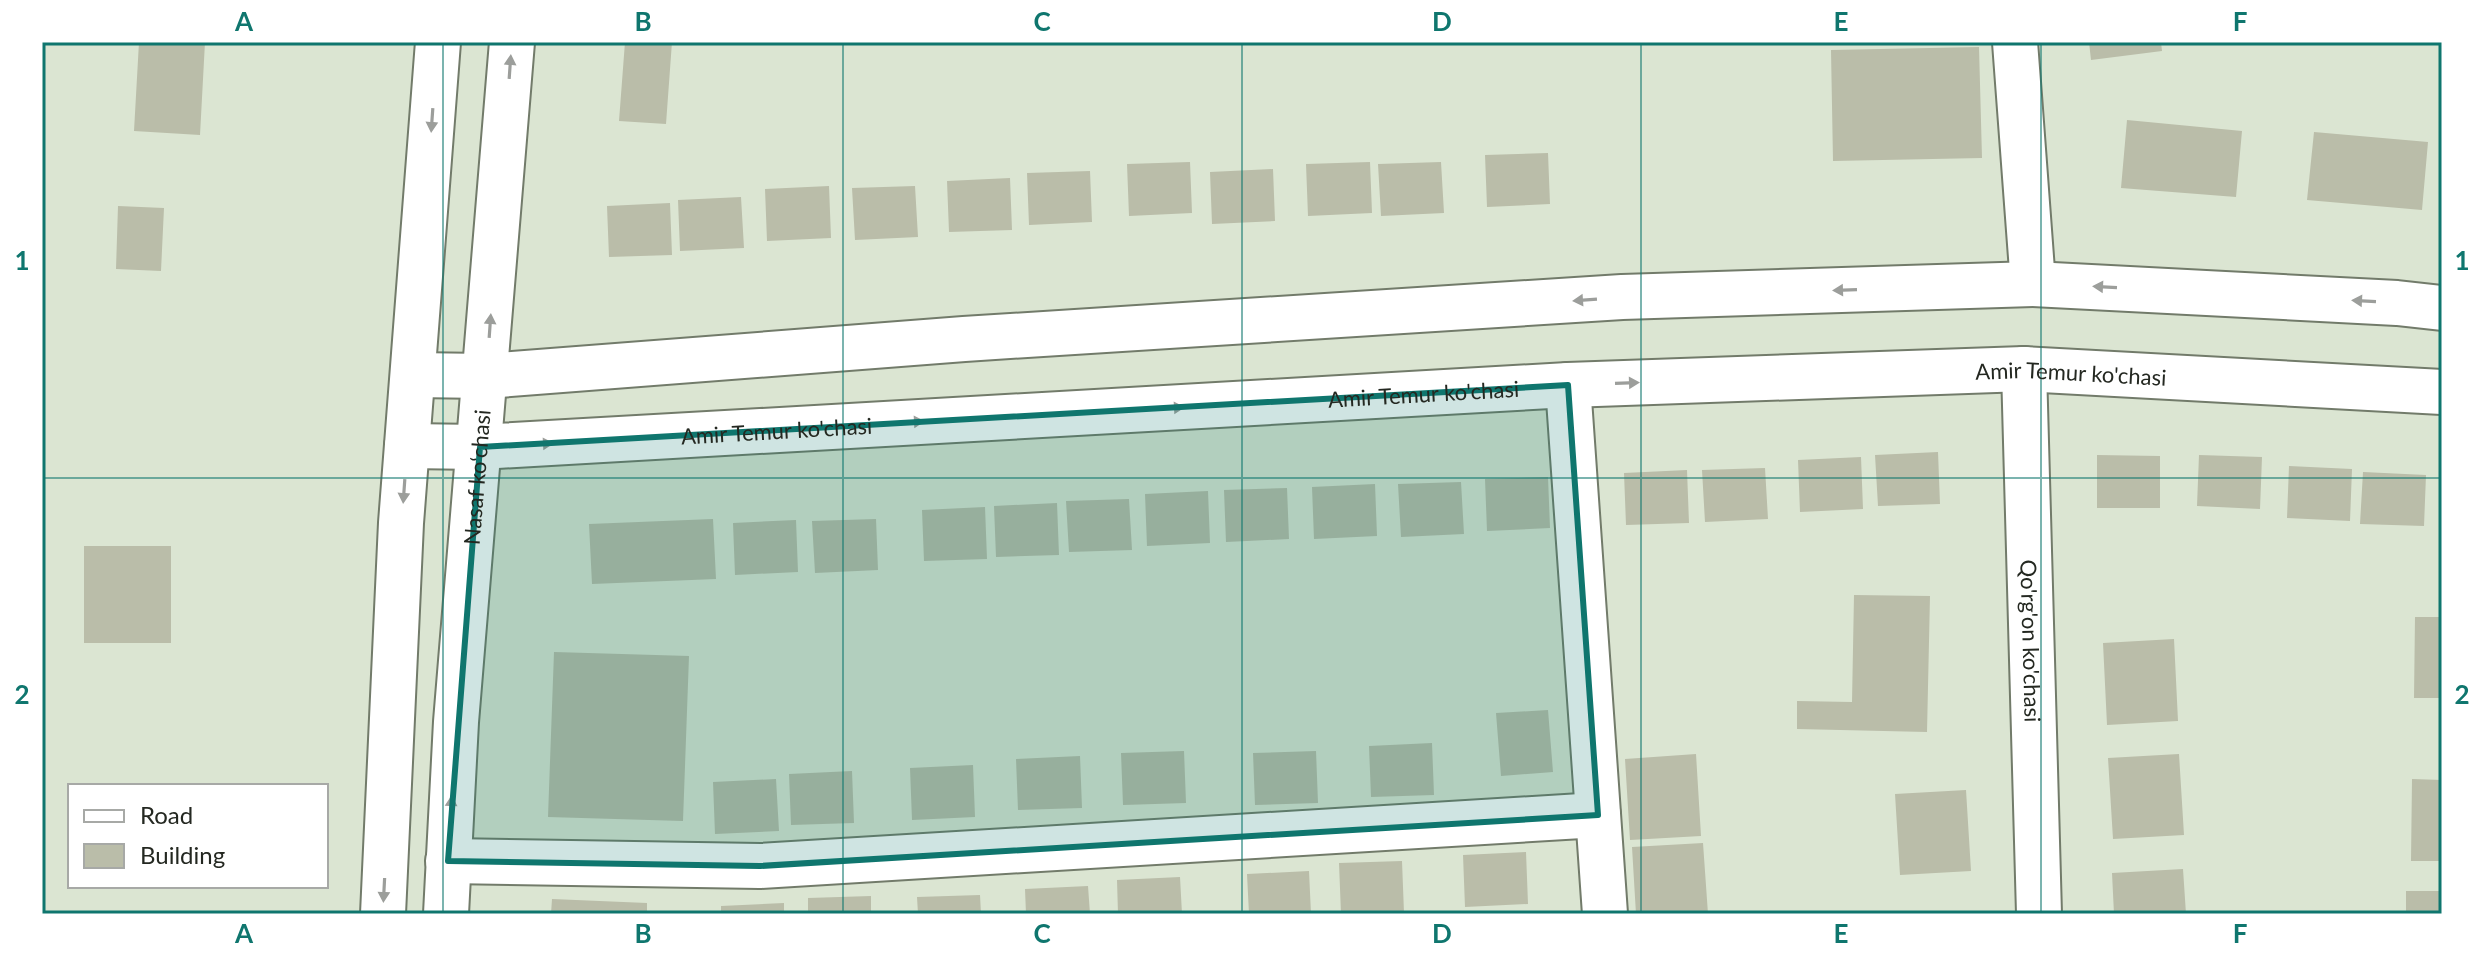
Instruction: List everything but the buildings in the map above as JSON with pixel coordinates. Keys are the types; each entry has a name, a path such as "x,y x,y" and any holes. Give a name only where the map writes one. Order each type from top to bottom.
{"main road":[{"path":"383,914 407,446 438,42"},
{"name":"Nasaf ko‘chasi","path":"446,914 456,722 512,42"},
{"path":"2015,42 2033,284"},
{"path":"413,375 486,376 964,339 1622,297 2033,284 2442,308"},
{"name":"Amir Temur ko'chasi","path":"407,446 480,447 1568,385 2024,369 2442,392"},
{"name":"Qo'rg'on ko'chasi","path":"2024,369 2039,914"},
{"path":"1568,385 1605,914"},
{"path":"448,861 760,866 1598,815"}],"highlighted area":[{"path":"1568,385 1598,815 760,866 448,861 480,447"}]}
